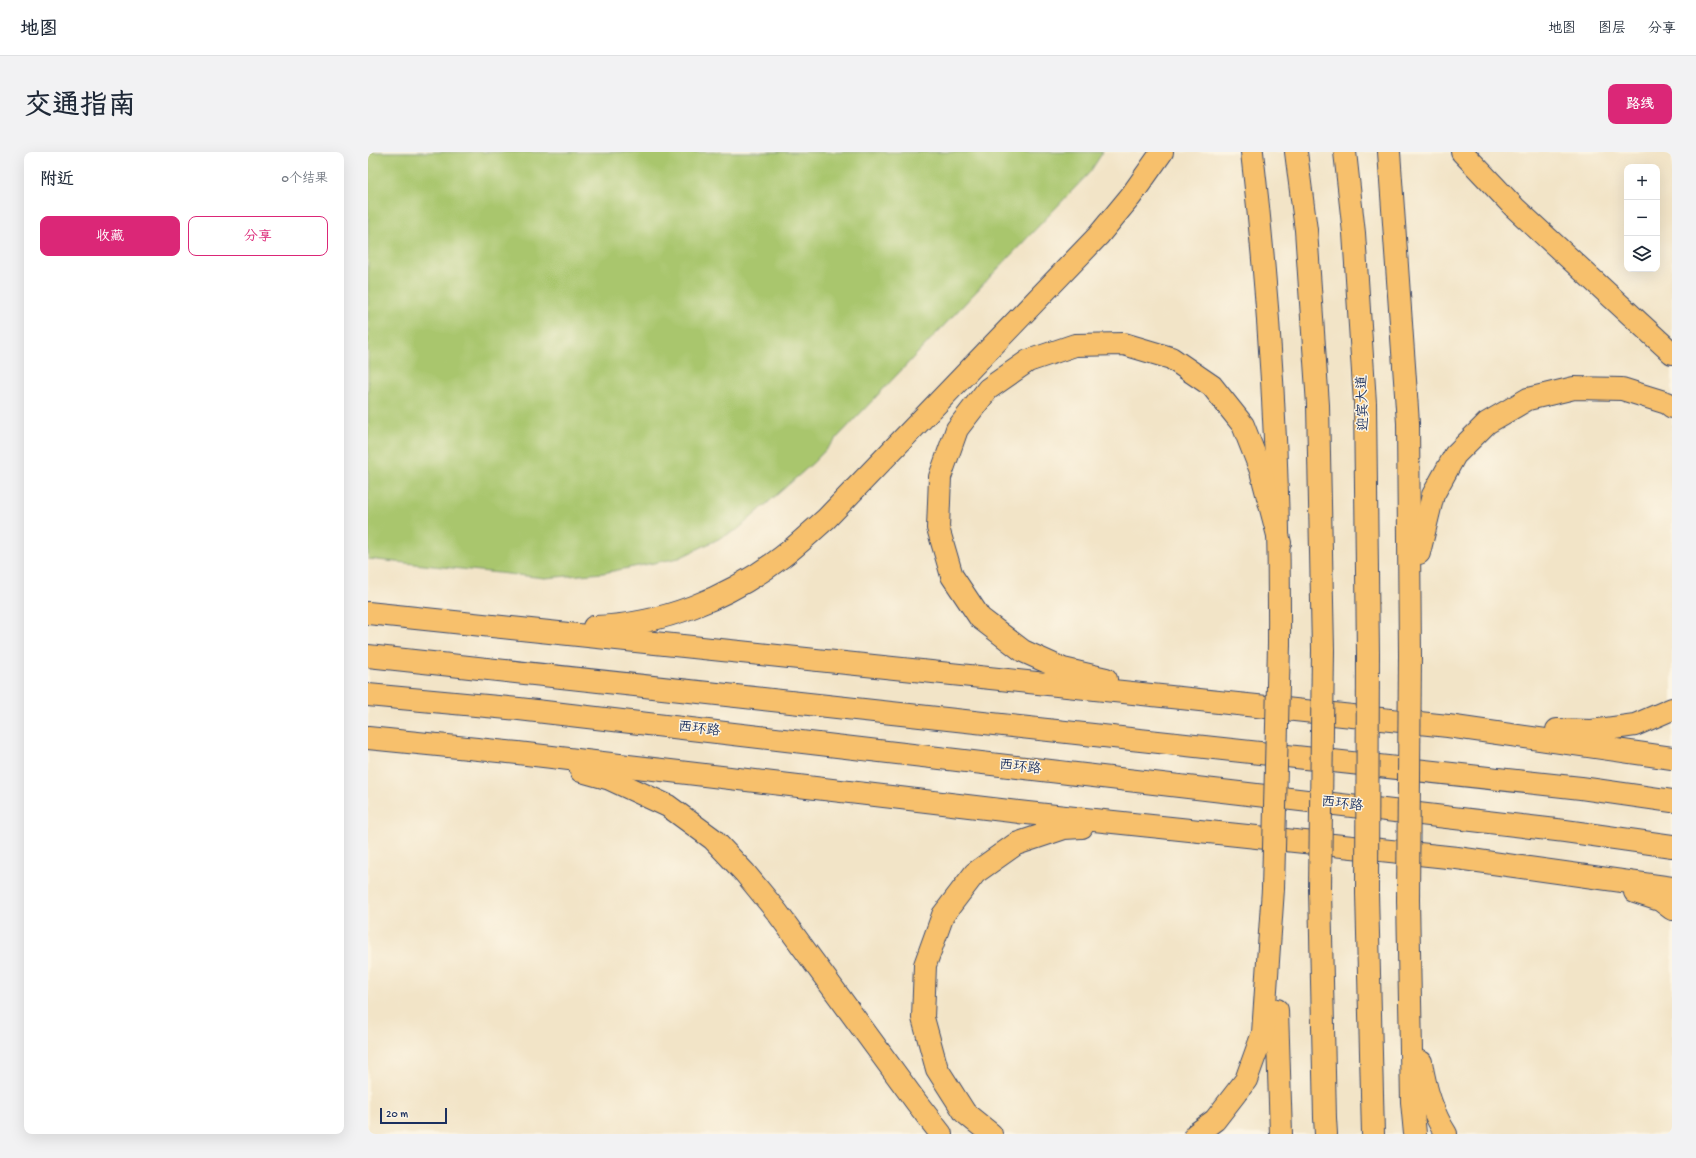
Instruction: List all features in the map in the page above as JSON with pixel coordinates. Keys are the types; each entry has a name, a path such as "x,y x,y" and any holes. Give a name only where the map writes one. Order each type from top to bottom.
{"main road":[{"path":"523,630 617,626 663,617 700,605 741,584 782,557 826,519 1098,236 1132,196 1162,152"},
{"path":"1196,1134 1215,1120 1246,1080 1263,1033 1273,889 1280,543 1273,393 1262,235 1252,152"},
{"path":"1296,152 1306,230 1318,405 1323,650 1320,890 1324,1118 1326,1134"},
{"name":"迎宾大道","path":"1345,152 1354,233 1365,402 1368,654 1367,892 1373,1134"},
{"path":"1389,152 1408,423 1410,604 1408,900 1412,1102 1415,1134"},
{"path":"1462,152 1515,208 1672,353"},
{"path":"1196,700 1063,669 1023,650 980,618 952,576 938,528 940,477 957,429 988,389 1028,360 1075,345 1124,344 1171,358 1212,386 1243,425 1261,471 1280,543"},
{"path":"1410,604 1421,539 1433,495 1455,455 1487,423 1528,399 1574,388 1622,389 1666,403 1672,407"},
{"path":"368,614 1448,726 1672,758"},
{"path":"368,656 1573,787 1672,801"},
{"name":"西环路","path":"368,695 519,710 1565,831 1672,846"},
{"path":"1448,726 1592,731 1635,725 1672,709"},
{"path":"368,738 518,753 1019,812 1457,858 1672,888"},
{"path":"518,753 610,779 668,806 713,839 745,873 777,912 917,1104 942,1134"},
{"path":"991,1134 965,1113 937,1069 923,1018 925,965 943,915 975,873 1016,844 1064,828 1114,826 1167,828"},
{"path":"1593,877 1660,900 1672,909"},
{"path":"1273,889 1281,1134"},
{"path":"1410,994 1424,1082 1436,1119 1446,1134"}],"green space":[{"path":"368,152 1103,152 1090,172 814,462 737,530 679,558 603,573 545,578 368,559"}]}
